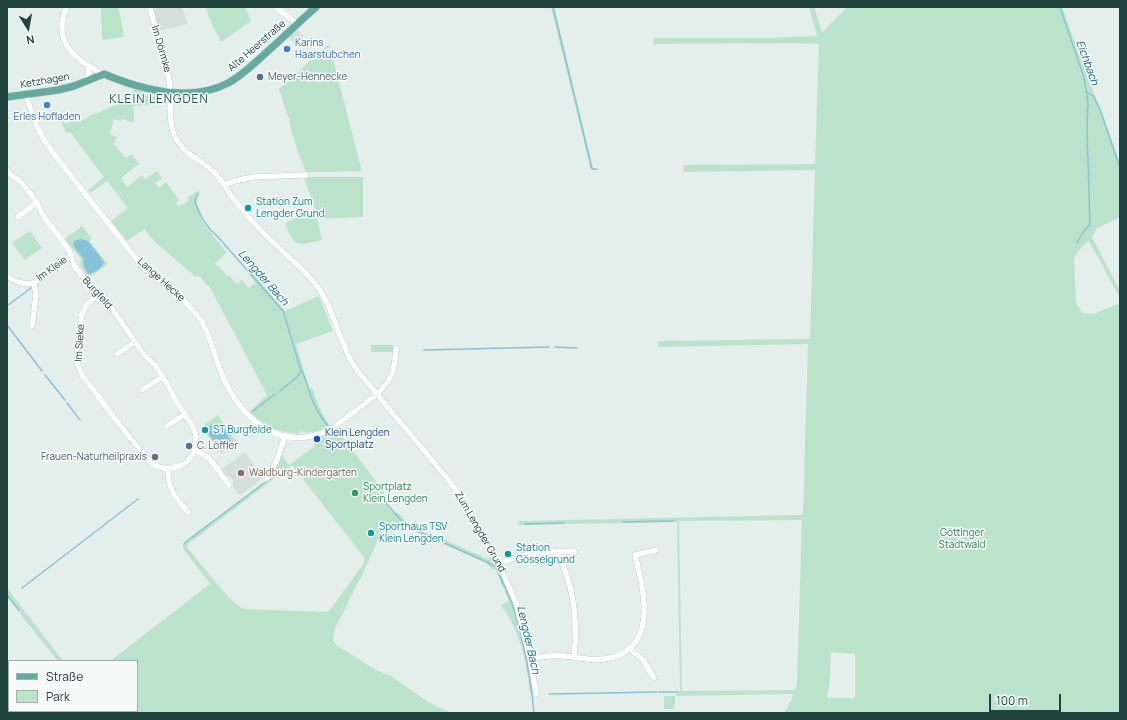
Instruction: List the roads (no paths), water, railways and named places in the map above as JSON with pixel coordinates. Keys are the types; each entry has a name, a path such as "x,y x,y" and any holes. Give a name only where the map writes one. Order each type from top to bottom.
{"main road":[{"name":"Alte Heerstraße","path":"104,74 153,90 197,93 212,89 228,83 241,75 316,7"},
{"name":"Ketzhagen","path":"7,98 58,90 85,82 104,74"}],"street":[{"name":"Alte Heerstraße","path":"66,7 62,26 64,41 71,52 88,66 104,74"},
{"name":"Im Dörmke","path":"150,7 166,66 170,92"},
{"path":"276,7 298,24"},
{"name":"Ketzhagen","path":"85,82 89,74 88,66"},
{"name":"Zum Lengder Grund","path":"170,92 172,126 176,139 186,150 213,171 239,206 263,233 294,260 320,290 331,312 346,352 360,374 454,486 473,517 499,564 516,603 530,658 536,694"},
{"name":"Lange Hecke","path":"26,95 35,122 43,138 71,176 141,265 179,295 200,320 211,342 224,378 238,403 251,419 262,428 285,436 302,437 319,434 328,431 377,394"},
{"name":"Burgfeld","path":"7,170 9,178 20,181 37,202 42,214 69,250 75,267 93,290 104,297 144,355 155,365 169,386 175,400 193,427 196,441 195,450"},
{"path":"224,185 252,177 306,175"},
{"path":"18,217 37,202"},
{"name":"Im Kleie","path":"7,276 18,283 34,283 71,255"},
{"name":"Im Kleie","path":"32,326 36,299 34,283"},
{"name":"Im Sieke","path":"99,294 84,308 80,322 77,361 82,376 150,462 159,467 168,469"},
{"path":"117,354 135,342"},
{"path":"377,394 391,376 396,349"},
{"path":"142,390 162,377"},
{"path":"167,426 185,414"},
{"path":"267,478 277,460 285,436"},
{"path":"188,512 170,487 168,469 182,465 188,461 195,450 209,458 229,485"},
{"path":"530,658 552,656 603,659 621,654 629,648 638,640 644,624 644,593 635,555 656,550"},
{"path":"556,552 569,581 574,603 576,627 574,658"},
{"path":"499,564 526,554 575,552"},
{"path":"629,648 643,660 654,678"}],"water":[{"path":"81,239 88,241 104,262 100,269 95,272 88,274 84,267 83,258 73,244 74,241"},
{"path":"214,424 218,424 225,430 231,441 227,445 220,446 213,441 208,429"}],"waterway":[{"path":"553,7 592,169 597,169"},
{"path":"1060,7 1084,78 1088,101 1087,129 1090,224 1077,243"},
{"name":"Eichbach","path":"1087,92 1093,96 1099,107 1120,168"},
{"name":"Lengder Bach","path":"198,194 195,201 199,212 207,225 283,311 311,397 327,425"},
{"path":"7,306 31,288"},
{"path":"7,325 42,371"},
{"path":"424,350 549,347"},
{"path":"555,347 577,348"},
{"path":"280,391 297,377 301,371"},
{"path":"45,375 65,400"},
{"path":"253,411 275,394"},
{"path":"67,403 80,420"},
{"path":"184,544 264,483"},
{"name":"Lengder Bach","path":"381,497 405,525 495,566 513,606 524,646 534,713"},
{"path":"22,588 138,499"},
{"path":"623,522 674,521"},
{"path":"525,524 564,523"},
{"path":"7,595 19,610"},
{"path":"549,694 657,692"},
{"path":"659,692 678,692"}],"place":[{"name":"Karins Haarstübchen","path":"287,49"},
{"name":"Meyer-Hennecke","path":"260,77"},
{"name":"Erles Hofladen","path":"47,105"},
{"name":"Station Zum Lengder Grund","path":"248,208"},
{"name":"ST Burgfelde","path":"205,430"},
{"name":"Klein Lengden Sportplatz","path":"317,439"},
{"name":"C. Löffler","path":"189,446"},
{"name":"Frauen-Naturheilpraxis","path":"155,457"},
{"name":"Waldburg-Kindergarten","path":"241,473"},
{"name":"Sportplatz Klein Lengden","path":"355,493"},
{"name":"Sporthaus TSV Klein Lengden","path":"371,533"},
{"name":"Station Gösselgrund","path":"508,554"}],"district":[{"name":"KLEIN LENGDEN","path":"159,100"}],"park label":[{"name":"Göttinger Stadtwald","path":"962,538"}]}
